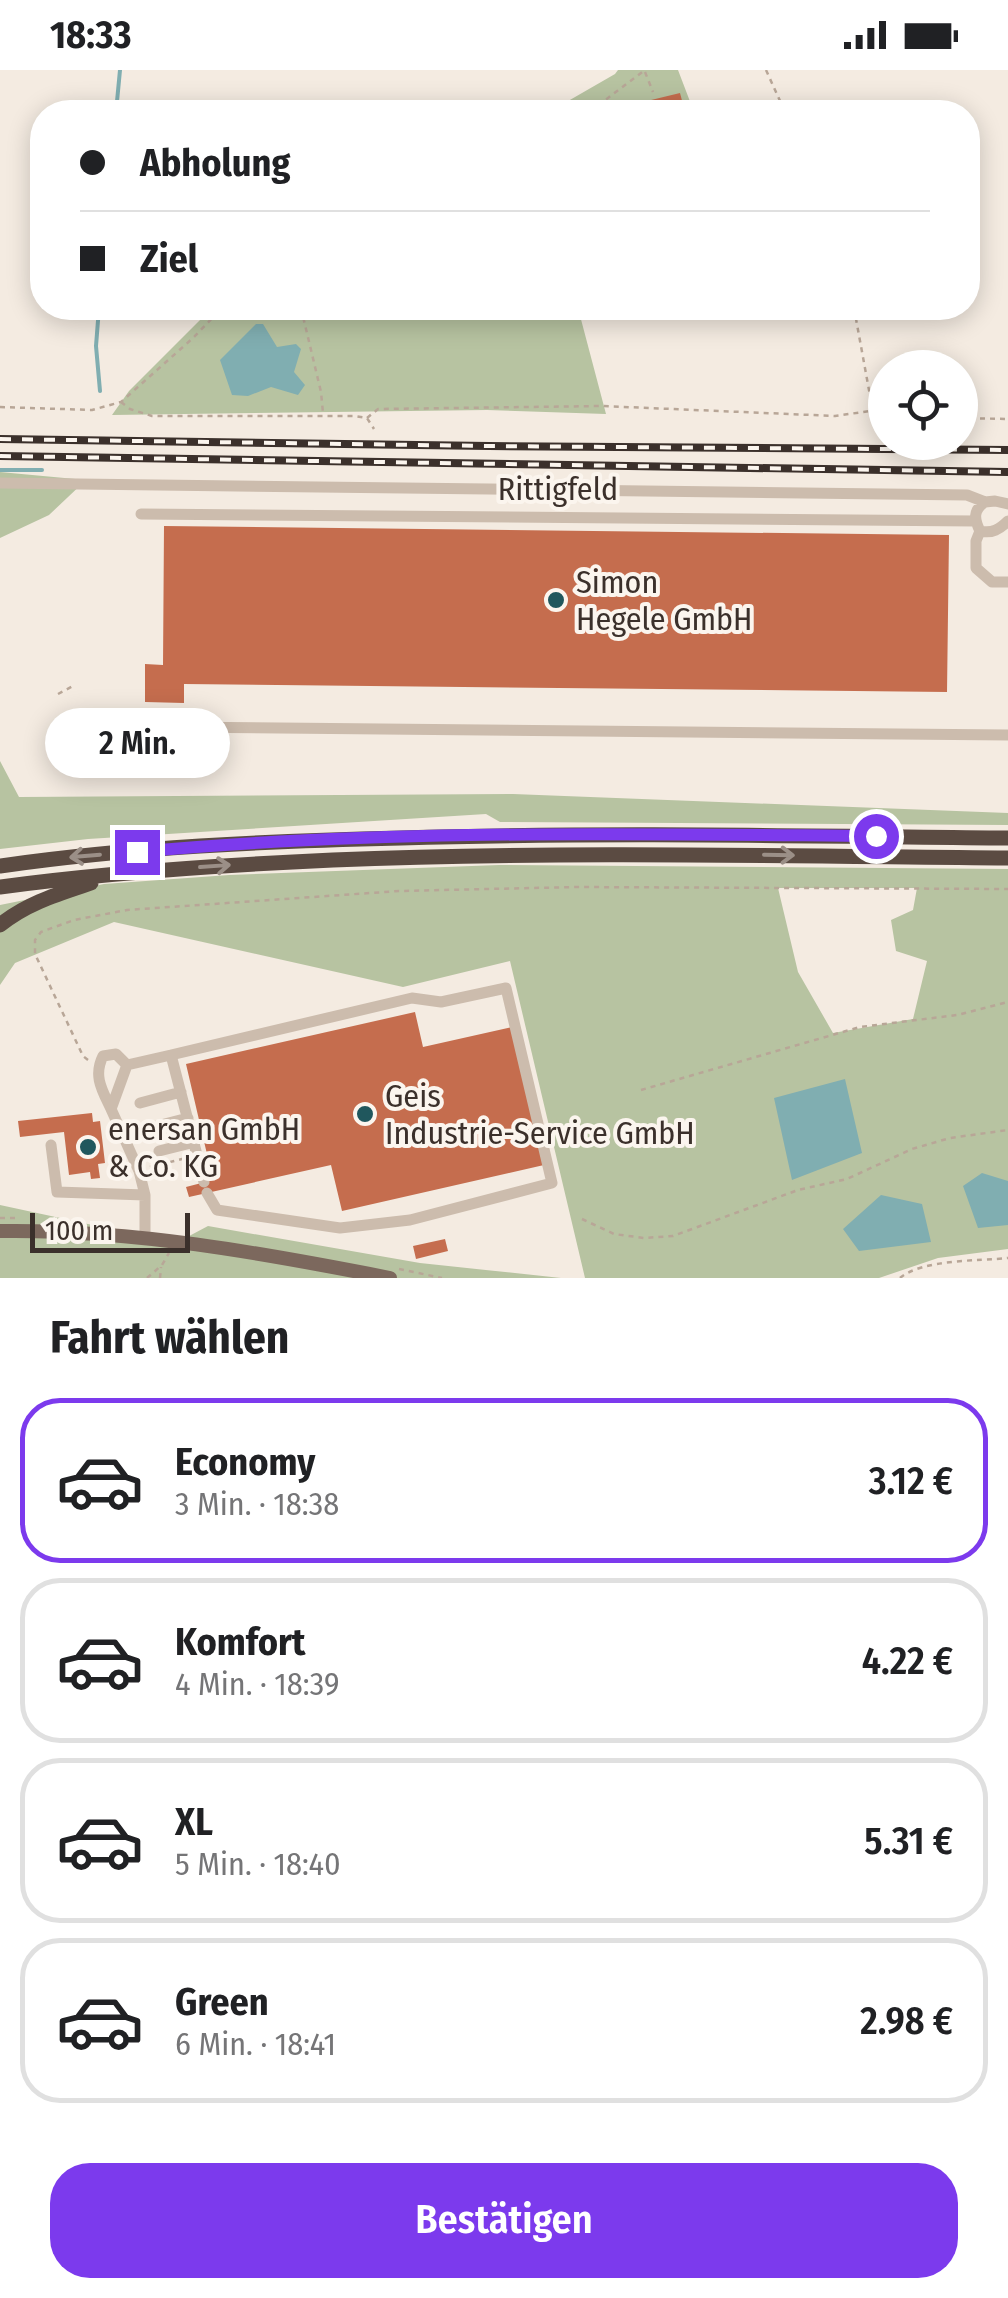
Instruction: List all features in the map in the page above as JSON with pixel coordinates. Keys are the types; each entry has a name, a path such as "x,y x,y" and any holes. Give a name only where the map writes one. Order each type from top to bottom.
{"highway":[{"path":"0,866 215,845 357,839 535,835 1008,838"},
{"path":"0,887 224,865 472,856 1008,858"},
{"path":"0,925 17,911 48,897 118,874"}],"main road":[{"path":"0,1231 146,1238 390,1278"}],"street":[{"path":"0,483 967,494 985,502"},
{"path":"1008,504 995,501 978,506 976,541 976,568 992,582 1008,582"},
{"name":"Rittigfeld","path":"141,514 978,526 992,532 1008,520"},
{"path":"137,749 172,727 1008,734"},
{"path":"127,1065 171,1054 412,998 441,1002 506,988 552,1184 410,1220 340,1228 217,1210 205,1188 171,1054"},
{"path":"127,1065 116,1054 103,1056 97,1068 98,1081 139,1172 145,1195 146,1238"},
{"path":"110,1109 127,1065"},
{"path":"140,1103 182,1092"},
{"path":"149,1128 188,1118"},
{"path":"51,1145 56,1192 145,1195"},
{"path":"159,1151 197,1149"}],"path":[{"path":"605,100 644,70 652,92"},
{"path":"766,70 779,100"},
{"path":"0,407 92,410 120,402 210,320"},
{"path":"303,320 323,416"},
{"path":"856,320 868,385"},
{"path":"120,402 152,416 367,418 374,429"},
{"path":"367,418 378,408 602,406 835,416 868,411"},
{"path":"978,418 1008,419"},
{"path":"58,694 72,686"},
{"path":"97,1068 84,1056 35,954 35,940 41,932 92,916 127,910 398,891 577,887 1008,889"},
{"path":"641,1090 860,1027 956,1015 1008,1002"},
{"path":"582,1218 614,1234 673,1236 798,1190 848,1178 912,1149 950,1138 1008,1130"},
{"path":"139,1172 197,1149"},
{"path":"147,1278 162,1265 175,1243"},
{"path":"900,1278 923,1266 1008,1258"},
{"path":"160,1278 162,1265"}],"green space":[{"path":"618,70 678,70 689,100 570,100"},
{"path":"200,320 581,320 606,414 487,410 112,415 129,391"},
{"path":"0,472 86,480 49,515 0,538"},
{"path":"0,761 19,797 513,794 1008,813 1008,825 500,822 486,814 88,839 0,849"},
{"path":"499,865 1008,869 1008,1249 938,1258 879,1278 585,1278 510,961 403,987 114,922 15,963 0,985 0,905 104,884","holes":["778,888 917,888 913,910 891,920 896,951 927,961 913,1019 833,1033 798,972"]},
{"path":"0,1205 176,1243 208,1226 420,1263 561,1278 0,1278"}],"water":[{"path":"256,324 263,324 277,347 296,344 301,349 294,372 305,385 298,395 271,387 248,396 232,395 220,360"},
{"path":"845,1079 862,1153 792,1180 774,1098"},
{"path":"982,1173 1008,1181 1008,1225 978,1228 963,1186"},
{"path":"881,1195 922,1204 931,1242 859,1251 843,1229"}],"building":[{"path":"680,93 682,100 651,100"},
{"name":"Simon Hegele GmbH","path":"164,526 949,535 947,692 184,684 184,703 145,702 145,664 163,665"},
{"name":"Geis Industrie-Service GmbH","path":"415,1012 423,1047 512,1027 544,1165 342,1211 331,1165 189,1197 186,1187 213,1180 186,1064"},
{"path":"92,1113 93,1122 100,1121 105,1163 98,1164 100,1178 91,1179 90,1172 69,1175 64,1132 20,1137 18,1121"},
{"path":"445,1239 448,1251 416,1259 413,1246"}],"waterway":[{"path":"117,100 120,70"},
{"path":"98,320 100,391"},
{"path":"0,470 42,470"}],"railway":[{"path":"0,439 1008,450"},
{"path":"0,456 1008,472"}],"place":[{"name":"Simon Hegele GmbH","path":"556,600"},
{"name":"Geis Industrie-Service GmbH","path":"365,1114"},
{"name":"enersan GmbH & Co. KG","path":"88,1147"}],"route":[{"path":"137,852 230,844 501,835 876,836"}]}
